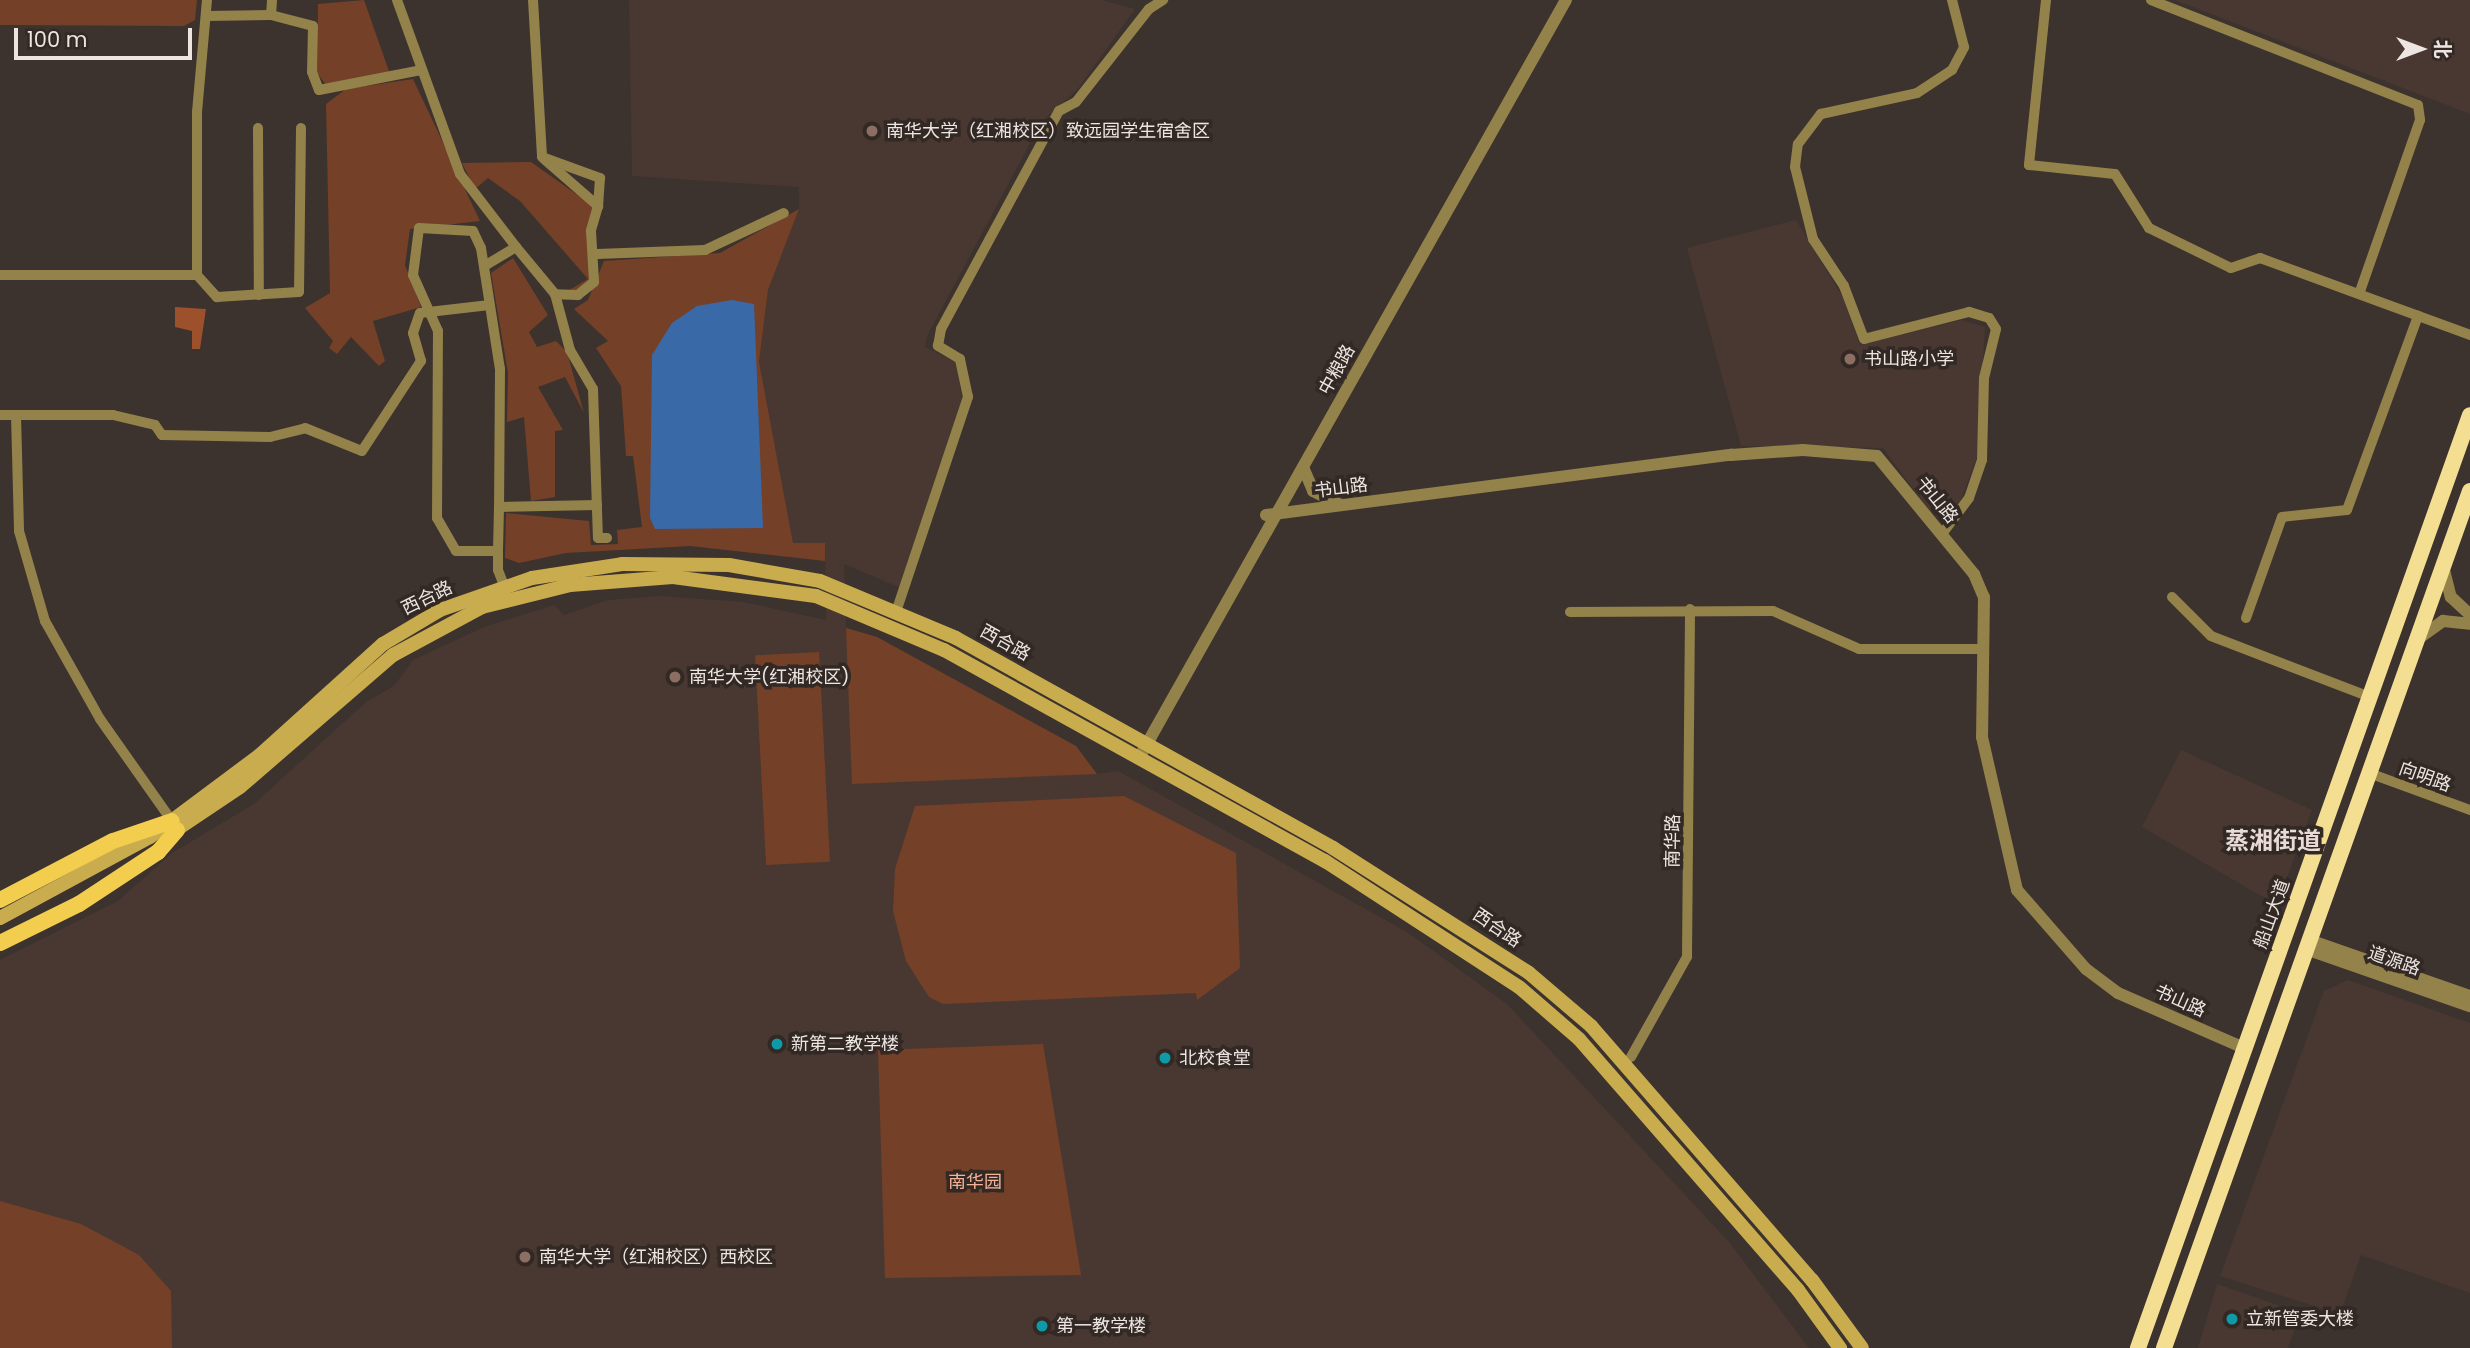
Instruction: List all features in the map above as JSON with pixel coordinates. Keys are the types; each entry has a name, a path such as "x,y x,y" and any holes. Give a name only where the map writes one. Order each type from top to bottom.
{"highway":[{"name":"船山大道","path":"2138,1348 2470,415"},
{"path":"2164,1348 2470,491"}],"main road":[{"name":"西合路","path":"0,928 248,780 393,655 442,624 506,593 570,570 674,561 773,570 897,608 1390,881 1559,996 1803,1270 1862,1348"},
{"name":"西合路","path":"506,593 673,577 816,596 944,650 1325,861 1547,1008 1707,1185 1840,1348"},
{"name":"西合路","path":"0,918 174,826"},
{"path":"0,900 113,841 174,826"},
{"path":"0,943 79,904 158,852 174,826"}],"street":[{"path":"207,0 197,112 197,275 217,297 299,292 301,128"},
{"path":"271,15 272,0"},
{"path":"397,0 460,174 555,293 570,350 593,389 598,538 607,538"},
{"path":"533,0 542,157 598,206"},
{"path":"897,608 968,397 960,359 938,346 941,329 1059,111 1076,102 1149,9 1163,0"},
{"name":"中粮路","path":"1135,756 1558,0"},
{"name":"中粮路","path":"1271,514 1303,467 1566,0"},
{"path":"1942,534 1969,498 1982,460 1984,378 1996,328 1989,318 1969,312 1864,340 1844,286 1813,239 1795,167 1798,144 1821,114 1917,93 1952,70 1965,47 1952,0"},
{"path":"2046,0 2029,165 2115,174 2159,233 2231,268 2260,258 2470,335"},
{"path":"2151,0 2418,105 2420,120 2359,294"},
{"path":"205,16 271,15 313,26 312,72 318,90 422,70"},
{"path":"258,128 259,295"},
{"path":"542,157 600,178 598,206 592,231 597,254 588,291 555,293"},
{"path":"597,254 705,250 784,213"},
{"path":"498,551 456,551 437,518 438,331 413,275 415,230 473,231 484,266 500,369 498,551 506,593"},
{"path":"484,266 516,247"},
{"path":"0,275 197,275"},
{"path":"428,310 490,305"},
{"path":"0,415 113,415 155,425 162,435 270,437 305,428 362,451 421,361 413,333 428,310"},
{"path":"2246,618 2282,517 2347,510 2417,316"},
{"path":"16,415 19,531 45,621 94,709 174,826"},
{"name":"书山路","path":"1271,514 1803,450 1877,456 1980,584 1982,737 2017,890 2086,969 2118,993 2244,1048"},
{"path":"1303,467 1313,491 1343,505"},
{"path":"499,507 597,505"},
{"path":"2443,566 2451,597 2470,615"},
{"path":"2172,597 2211,636 2370,697"},
{"name":"南华路","path":"1631,1057 1688,957 1690,610"},
{"path":"1570,612 1773,611 1859,649 1982,649"},
{"path":"2418,639 2443,621 2470,624"},
{"name":"向明路","path":"2369,774 2470,810"},
{"name":"道源路","path":"2308,944 2470,996"},
{"name":"道源路","path":"2308,944 2470,1006"}],"shaded area":[{"name":"南华大学(红湘校区)","path":"629,0 1101,0 1135,9 1077,90 1042,121 927,336 925,347 957,363 962,401 901,588 844,564 846,628 877,637 1076,746 1097,774 1118,771 1407,932 1507,1004 1729,1242 1809,1348 0,1348 0,960 118,901 172,853 254,804 366,702 394,686 413,660 484,627 554,605 564,615 608,600 659,596 743,602 826,620 825,544 793,544 759,362 768,290 799,209 799,187 632,176"},
{"path":"2175,0 2470,0 2470,114"},
{"name":"书山路小学","path":"1796,220 1842,296 1860,345 1962,320 1985,327 1977,457 1960,502 1929,510 1883,448 1741,446 1687,248"},
{"path":"175,307 206,309 200,349 192,349 192,331 175,327"},
{"path":"2181,750 2312,810 2277,905 2142,827"},
{"path":"2348,980 2470,1023 2470,1293 2361,1255 2340,1314 2220,1276 2324,991"},
{"path":"2217,1284 2301,1313 2288,1348 2198,1348"}],"green space":[{"path":"0,0 197,0 195,20 184,26 0,25"},
{"path":"364,0 390,74 327,86 317,73 318,4"},
{"path":"413,79 480,221 410,229 405,265 421,307 373,321 385,361 379,366 351,337 337,354 329,348 333,341 305,308 330,293 326,104 346,89"},
{"path":"531,162 596,208 594,271 584,290 566,292 588,279 520,201 488,178 475,189 462,163"},
{"path":"799,209 768,290 759,362 793,543 825,543 825,561 690,546 566,553 519,563 505,558 506,513 589,521 591,545 618,544 617,530 642,527 633,456 626,456 621,386 596,348 608,341 574,309 588,300 604,261 720,253"},
{"path":"513,258 548,315 529,332 537,347 556,341 567,352 584,413 565,377 538,387 563,430 555,431 555,497 531,501 524,417 507,422 508,373 491,273"},
{"path":"846,628 877,637 1076,746 1097,774 852,784"},
{"path":"819,652 830,862 766,865 755,655"},
{"path":"1124,796 1236,853 1240,968 1197,1000 1196,993 943,1004 929,997 906,961 893,911 895,869 915,806"},
{"name":"南华园","path":"1043,1044 1081,1275 885,1278 878,1050"},
{"path":"0,1201 81,1224 139,1255 171,1291 172,1348 0,1348"}],"water":[{"path":"732,300 754,304 763,528 655,529 650,518 652,355 672,323 697,306"}],"place":[{"name":"南华大学（红湘校区）致远园学生宿舍区","path":"872,131"},
{"name":"书山路小学","path":"1850,359"},
{"name":"南华大学(红湘校区)","path":"675,677"},
{"name":"新第二教学楼","path":"777,1044"},
{"name":"北校食堂","path":"1165,1058"},
{"name":"南华大学（红湘校区）西校区","path":"525,1257"},
{"name":"立新管委大楼","path":"2232,1319"},
{"name":"第一教学楼","path":"1042,1326"}],"district":[{"name":"蒸湘街道","path":"2273,841"}]}
